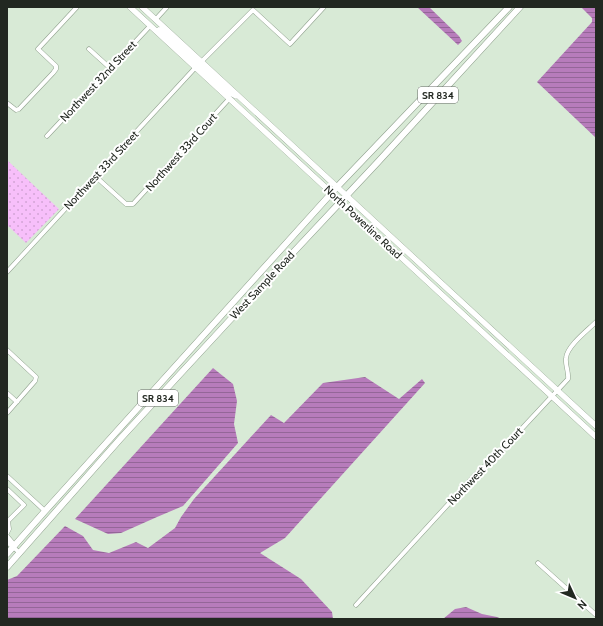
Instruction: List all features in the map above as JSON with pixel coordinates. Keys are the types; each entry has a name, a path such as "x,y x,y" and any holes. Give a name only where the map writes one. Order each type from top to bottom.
{"main road":[{"name":"North Powerline Road","path":"130,7 596,437"},
{"name":"North Powerline Road","path":"142,7 596,426"},
{"name":"West Sample Road","path":"7,554 337,187 509,7"},
{"name":"West Sample Road","path":"7,567 228,321 520,7"},
{"path":"152,28 159,30 194,61 201,62"},
{"path":"195,68 198,66 204,69 229,92 235,96 239,96"},
{"path":"408,128 410,112"},
{"path":"400,136 403,125 402,120"},
{"path":"262,129 276,130"},
{"path":"405,260 410,259 418,261"},
{"path":"468,319 478,321 481,320 483,333"}],"street":[{"path":"7,104 16,110 19,109 56,69 56,66 38,48 77,7"},
{"path":"156,19 167,7"},
{"path":"201,62 253,10 290,44 324,7"},
{"name":"Northwest 32nd Street","path":"47,136 110,68 152,28"},
{"path":"89,49 110,68"},
{"name":"Northwest 33rd Street","path":"7,272 195,68"},
{"name":"Northwest 33rd Court","path":"95,176 126,204 133,204 229,99"},
{"name":"Northwest 40th Court","path":"356,604 475,475 502,450 568,379 569,373 566,359 567,352 596,322"},
{"path":"7,350 36,377 7,413"},
{"path":"7,392 17,402"},
{"path":"7,476 45,510"},
{"path":"7,489 24,505 8,521 9,529 7,533"},
{"path":"7,536 14,547"},
{"path":"7,542 20,553"},
{"path":"538,563 596,615"}],"shaded area":[{"path":"417,7 429,7 459,36 462,41 458,45"},
{"path":"581,7 596,7 596,138 537,82 592,22 592,18"},
{"path":"7,160 59,209 26,243 7,225"},
{"path":"213,368 233,384 237,401 234,424 238,443 183,506 121,533 108,534 75,519"},
{"path":"365,377 399,399 422,379 425,383 285,538 260,553 301,579 332,612 333,619 7,619 7,580 17,576 65,526 83,536 93,550 109,553 136,542 148,548 175,528 194,499 271,415 284,423 323,383"},
{"path":"466,607 482,614 502,619 443,619 455,609"}]}
